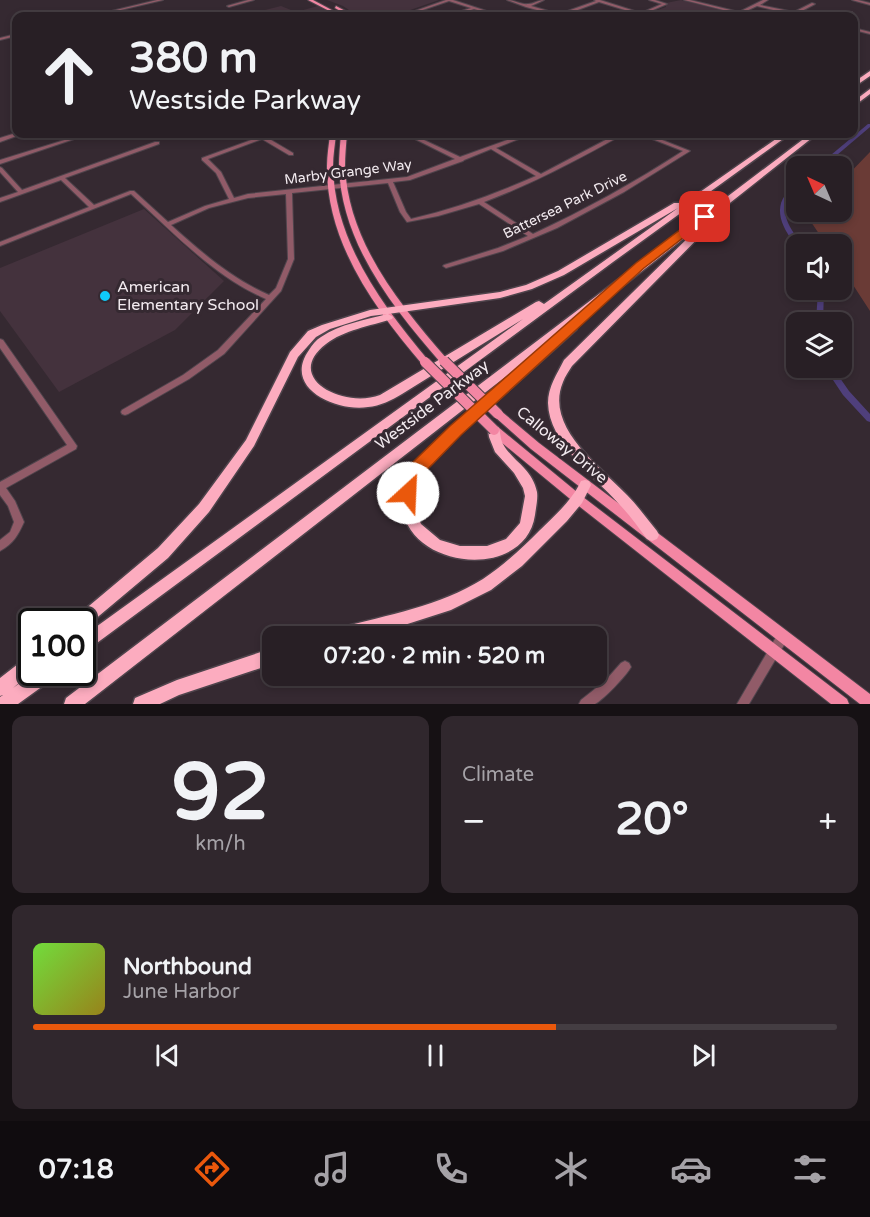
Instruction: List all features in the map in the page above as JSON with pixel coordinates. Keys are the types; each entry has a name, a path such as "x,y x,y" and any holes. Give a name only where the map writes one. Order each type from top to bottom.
{"highway":[{"path":"858,101 870,91"},
{"name":"Westside Parkway","path":"96,637 610,260 781,138"},
{"name":"Westside Parkway","path":"72,704 809,138"},
{"path":"610,260 472,346 378,400 347,404 320,394 307,373 309,358 318,345 332,335 400,309 500,295 542,282 714,186"},
{"path":"652,535 624,500 566,439 554,409 555,384 568,363 704,229 737,192"},
{"path":"494,430 498,446 519,468 529,486 531,504 527,523 515,540 488,554 465,555 441,548 423,536 412,520 407,502 413,475 456,431 640,266"},
{"path":"96,609 163,553 204,508 250,443 294,355 306,339 326,327 386,314"},
{"path":"375,626 448,603 485,585 512,567 579,500 585,485"},
{"path":"141,704 186,685 262,660"},
{"path":"0,688 18,673"},
{"path":"4,704 29,686"}],"main road":[{"path":"321,0 344,12"},
{"path":"312,1 339,9"},
{"path":"312,1 333,12"},
{"name":"Calloway Drive","path":"333,138 330,187 338,220 349,247 386,314 447,386 494,430 579,500 842,704"},
{"name":"Calloway Drive","path":"343,138 341,156 344,186 360,242 400,309 437,354 498,414 585,485 870,704"}],"street":[{"path":"110,12 161,0"},
{"path":"229,6 252,0"},
{"path":"423,12 449,0 487,12"},
{"path":"509,0 548,12"},
{"path":"527,6 542,0"},
{"path":"647,12 666,4 651,0"},
{"path":"686,0 731,12"},
{"path":"742,12 766,0"},
{"path":"854,0 870,4"},
{"path":"570,12 596,1 635,12"},
{"path":"757,4 787,12"},
{"path":"798,12 813,4"},
{"path":"418,12 432,8"},
{"path":"462,12 474,8"},
{"path":"0,162 74,138"},
{"path":"232,200 218,172 204,159 259,138"},
{"path":"264,138 291,154"},
{"name":"Marby Grange Way","path":"168,224 232,200 330,187 390,182 419,176 517,138"},
{"path":"390,182 409,220 446,213 579,157 613,138"},
{"name":"Battersea Park Drive","path":"446,266 492,253 532,236 628,189 687,151 654,138"},
{"path":"421,139 461,160"},
{"path":"0,200 157,143"},
{"path":"493,148 538,175"},
{"path":"0,169 21,192"},
{"path":"62,178 93,207"},
{"path":"0,244 132,192 238,284 271,299"},
{"path":"125,412 204,365 235,339 271,299 285,279 291,259 289,192"},
{"path":"479,201 532,236"},
{"path":"0,342 73,446 0,487 18,517 17,529 0,546"},
{"path":"743,704 783,636"},
{"path":"591,702 625,667"}],"shaded area":[{"path":"327,0 439,0 404,12 352,12"},
{"path":"681,0 727,12 652,12 666,7 666,3"},
{"path":"281,6 296,12 257,12"},
{"path":"318,6 328,12 296,12"},
{"path":"870,152 870,311 852,283 852,234 819,234 811,222 852,222 852,171"},
{"name":"American Elementary School","path":"144,209 224,281 175,330 59,392 0,311 0,268"}],"waterway":[{"path":"858,135 870,125"},
{"path":"833,156 854,138"},
{"path":"786,199 782,208 783,215 791,234"},
{"path":"820,312 821,300"},
{"path":"836,378 870,419"}],"place":[{"name":"American Elementary School","path":"105,296"}],"route":[{"path":"408,493 413,475 418,468 456,431 640,266 705,217"}]}
